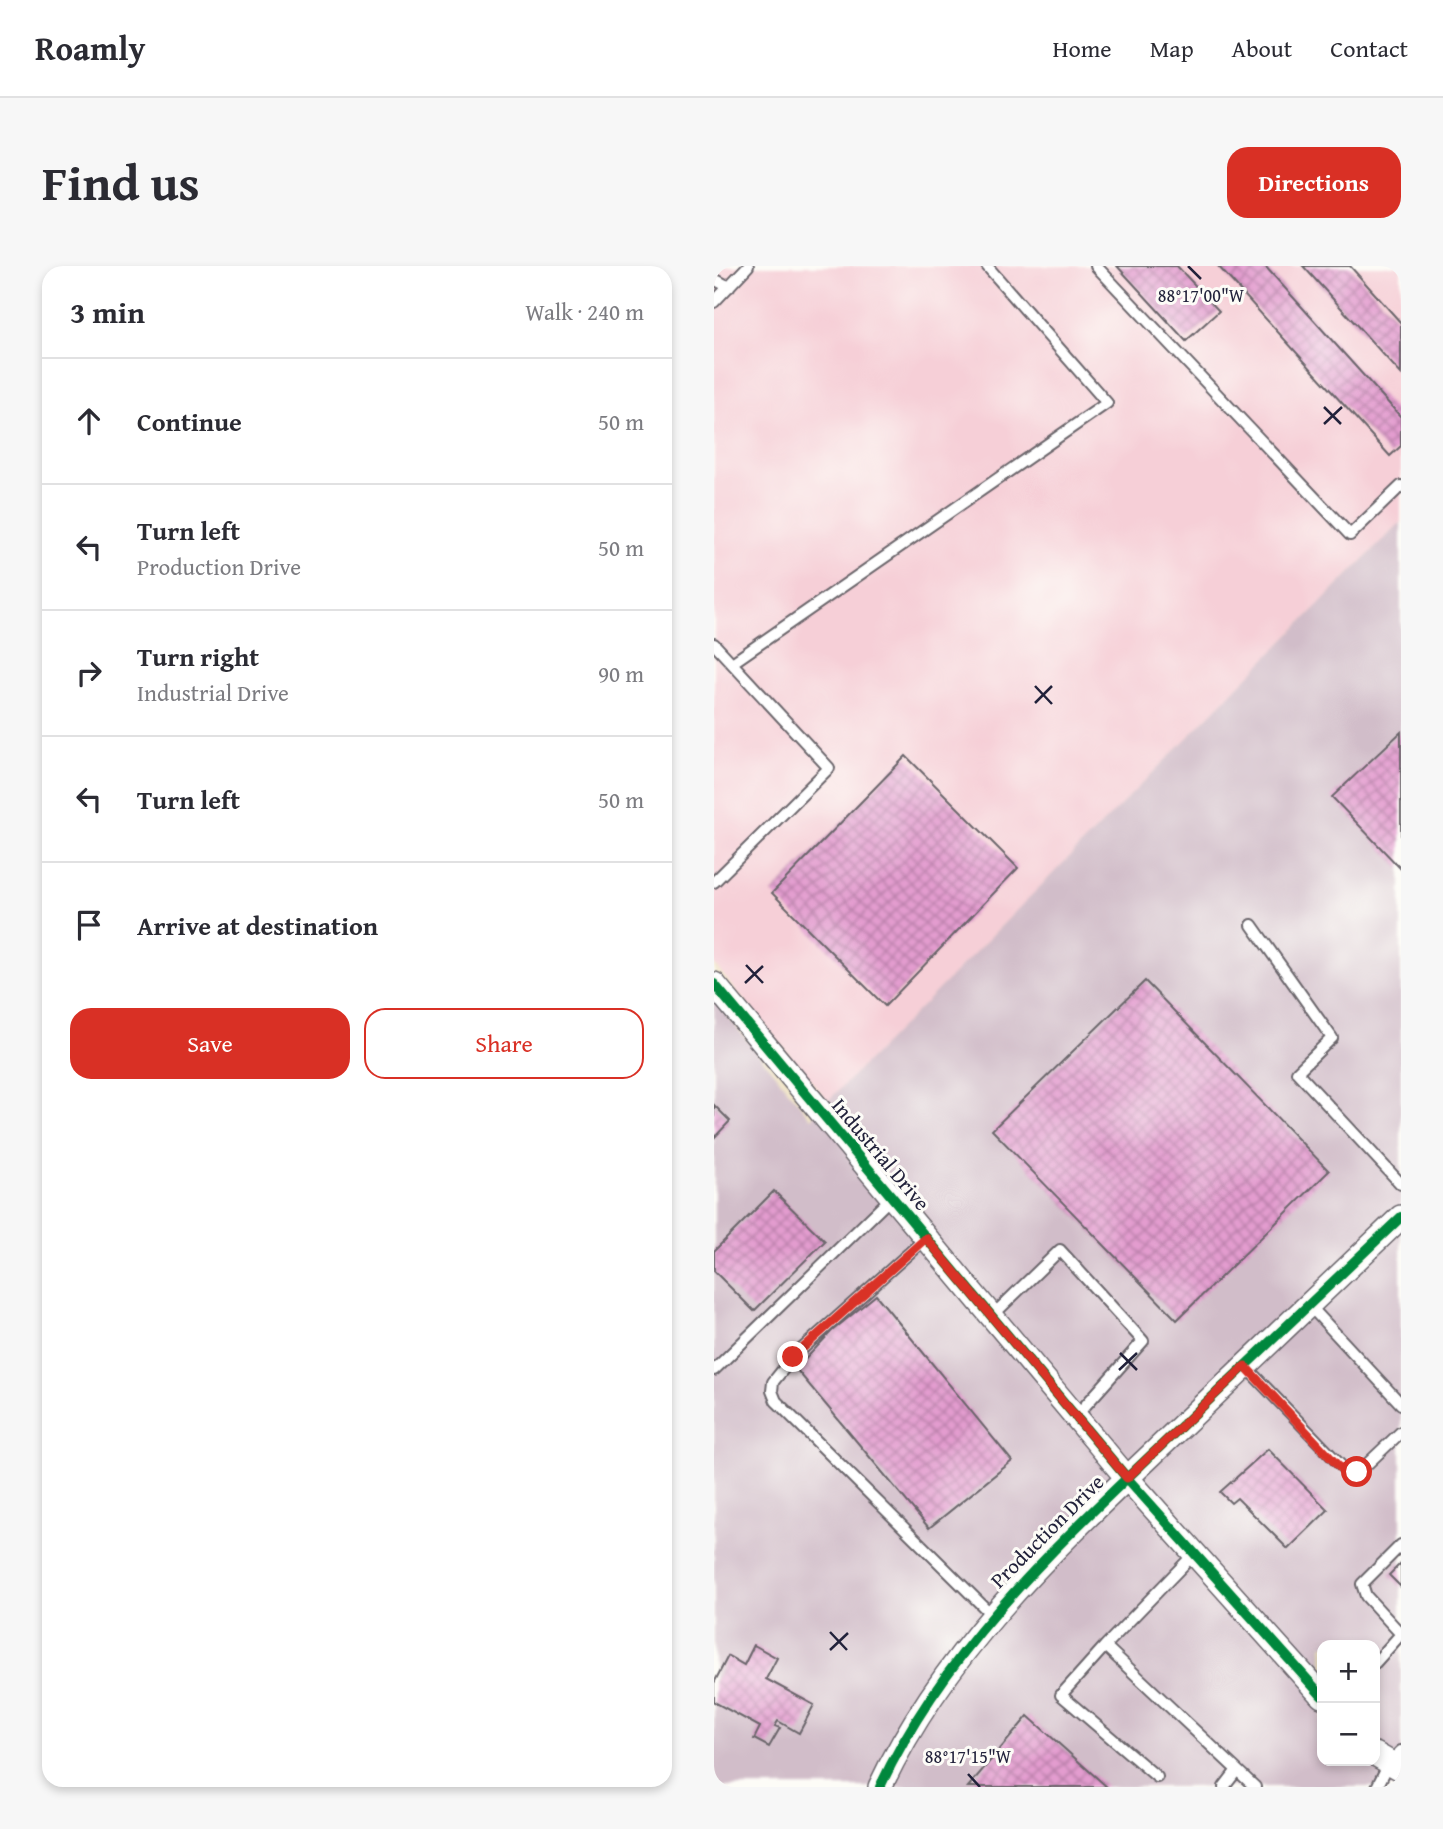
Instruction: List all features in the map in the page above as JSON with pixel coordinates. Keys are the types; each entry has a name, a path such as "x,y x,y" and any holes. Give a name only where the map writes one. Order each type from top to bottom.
{"street":[{"name":"Industrial Drive","path":"714,984 1127,1478 1317,1690"},
{"name":"Production Drive","path":"880,1787 894,1758 939,1684 992,1615 1127,1478 1401,1217"}],"lane":[{"path":"714,302 748,266"},
{"path":"732,663 1107,403 987,266"},
{"path":"1096,266 1350,535 1401,486"},
{"path":"714,279 729,287"},
{"path":"714,644 829,768 714,881"},
{"path":"1252,925 1332,1038 1297,1072 1401,1184"},
{"path":"714,1370 892,1197"},
{"path":"926,1238 793,1357 773,1382 772,1391 776,1401 992,1615"},
{"path":"992,1316 1060,1250 1143,1341 1076,1416"},
{"path":"1308,1305 1401,1404"},
{"path":"1245,1366 1349,1474 1364,1467 1401,1432"},
{"path":"1380,1657 1401,1634 1366,1596 1362,1584 1401,1545"},
{"path":"1157,1777 1061,1695 1195,1553"},
{"path":"1105,1646 1255,1787"},
{"path":"1377,1787 1392,1759"},
{"path":"1224,1787 1237,1770"}],"shaded area":[{"path":"714,266 1401,266 1401,522 828,1101 714,964"},
{"path":"1401,522 1401,1787 714,1787 714,1000 811,1118"}],"building":[{"path":"1117,266 1177,266 1219,311 1186,341"},
{"path":"1218,266 1265,266 1401,417 1401,446 1390,456"},
{"path":"1303,266 1350,266 1401,323 1401,374"},
{"path":"1401,732 1401,869 1332,797"},
{"path":"906,756 1018,868 885,1006 772,893"},
{"path":"1145,981 1329,1171 1177,1320 992,1130"},
{"path":"714,1105 730,1121 714,1138"},
{"path":"774,1191 825,1241 754,1311 714,1271 714,1251"},
{"path":"876,1295 1012,1461 929,1528 796,1369 832,1331"},
{"path":"1268,1449 1328,1510 1288,1549 1237,1498 1231,1503 1220,1492"},
{"path":"1401,1563 1401,1587 1389,1575"},
{"path":"754,1645 777,1658 766,1679 814,1705 799,1733 778,1721 775,1726 780,1728 769,1747 754,1739 760,1727 714,1702 714,1683 728,1656 744,1665"},
{"path":"1028,1716 1107,1787 968,1787"}],"cycle path":[{"path":"714,984 1127,1478 1317,1690"},
{"path":"880,1787 906,1736 937,1689 1006,1601 1084,1519 1401,1217"}],"route":[{"path":"793,1357 926,1238 1127,1478 1245,1366 1342,1470 1349,1474 1357,1472"}]}
